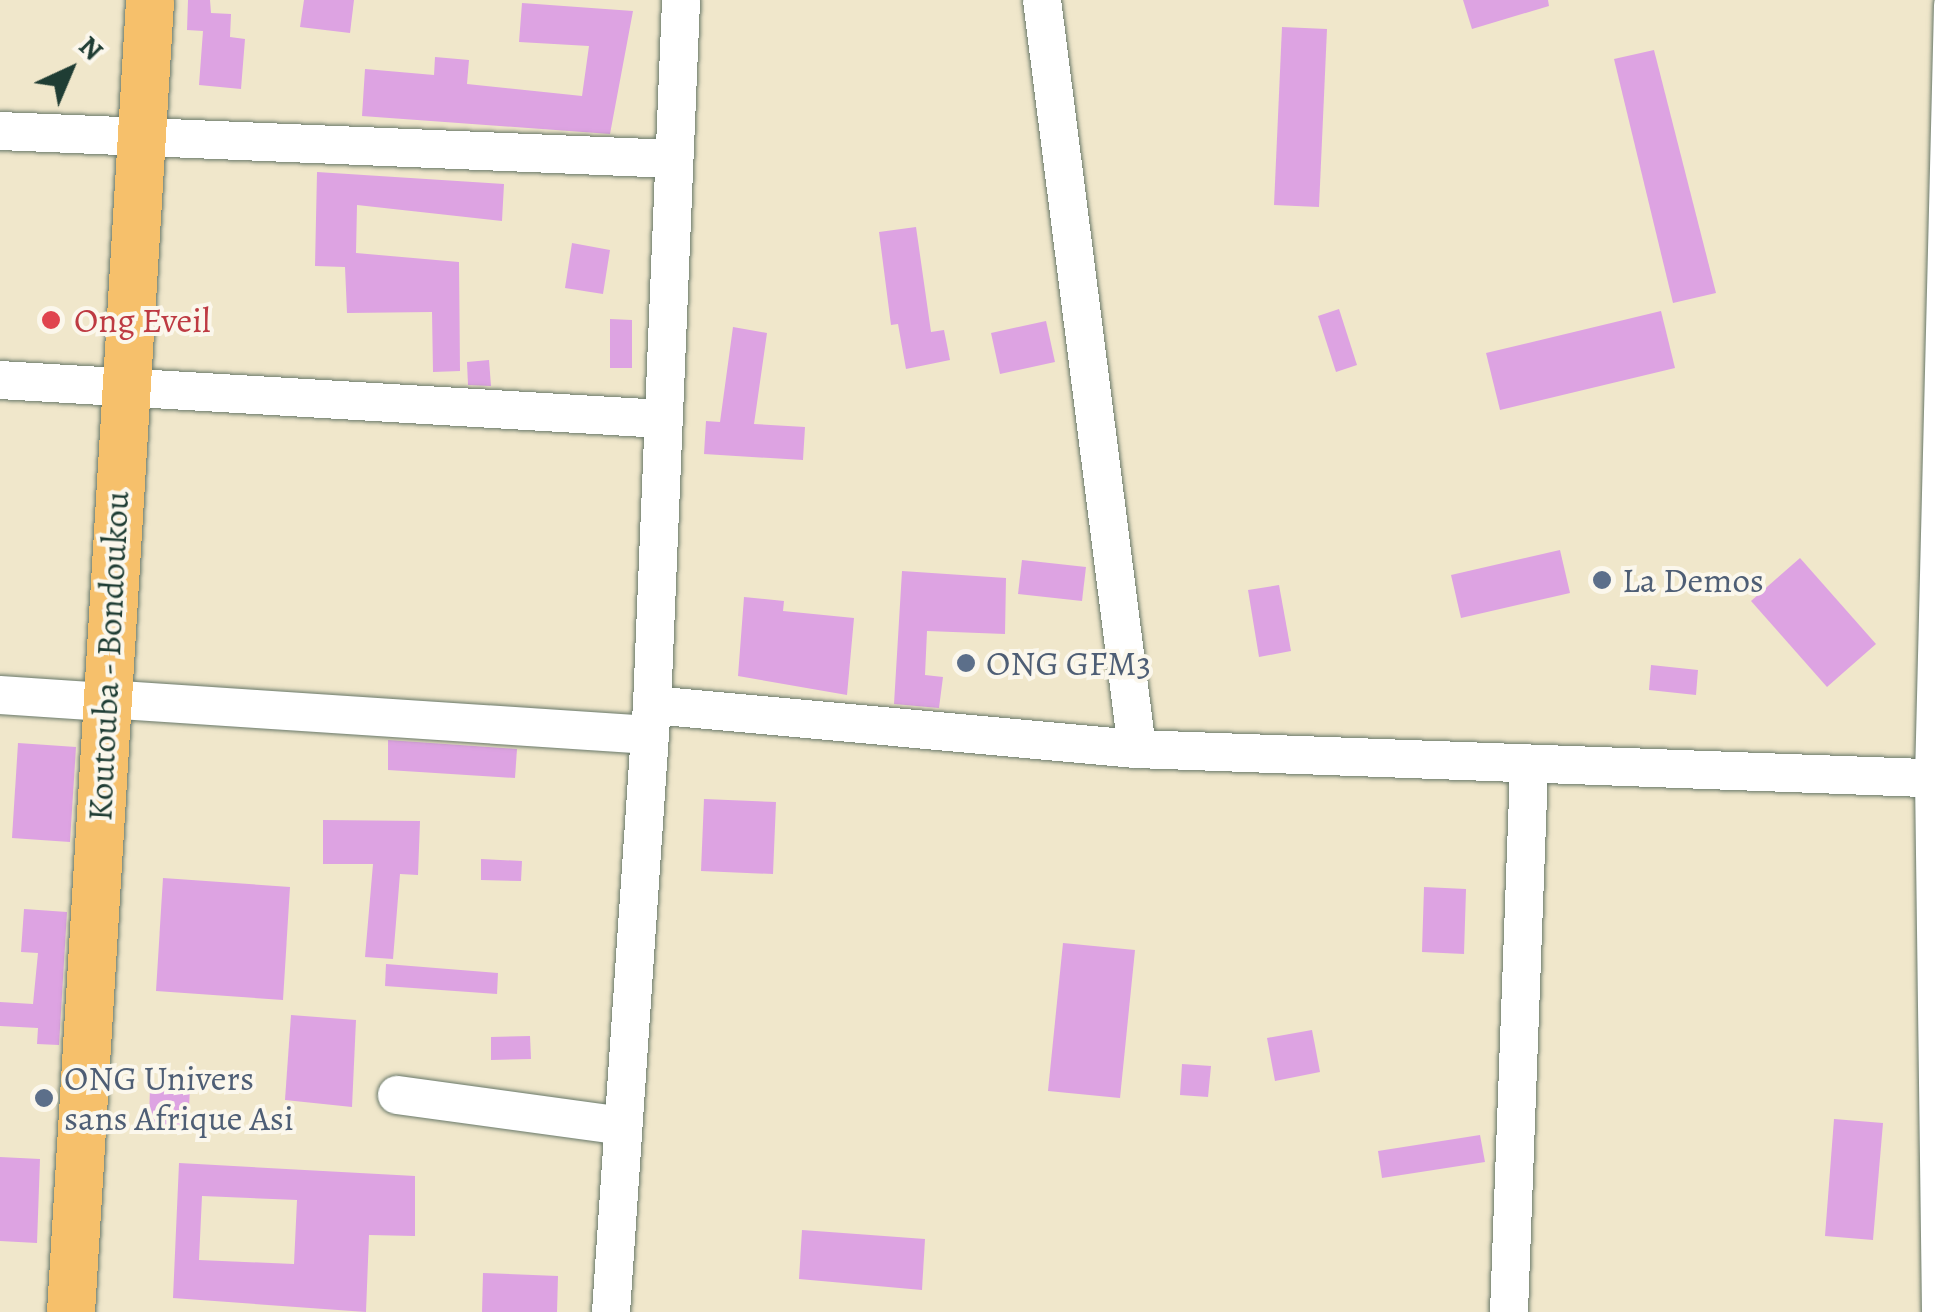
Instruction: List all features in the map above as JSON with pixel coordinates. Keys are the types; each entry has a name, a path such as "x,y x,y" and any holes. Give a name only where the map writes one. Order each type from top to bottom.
{"main road":[{"name":"Koutouba - Bondoukou","path":"71,1312 138,140 150,0"}],"street":[{"path":"610,1312 651,720 680,0"},
{"path":"1042,0 1137,749"},
{"path":"1941,1312 1953,5"},
{"path":"0,130 138,140 673,159"},
{"path":"0,380 662,419"},
{"path":"0,695 651,720 1529,768 1944,779"},
{"path":"1509,1312 1529,768"},
{"path":"397,1094 623,1126"}],"building":[{"path":"188,0 210,0 211,13 231,14 230,37 245,39 241,89 199,85 203,31 187,30"},
{"path":"304,0 354,0 350,33 300,27"},
{"path":"1463,0 1548,0 1549,6 1472,29"},
{"path":"522,3 633,11 610,134 362,116 365,69 434,75 435,57 469,60 467,84 582,96 589,46 519,42"},
{"path":"1282,27 1327,29 1319,207 1274,205"},
{"path":"1654,50 1716,293 1673,303 1614,59"},
{"path":"317,172 504,184 502,221 357,205 356,253 459,262 460,371 433,372 432,312 347,313 345,267 315,266"},
{"path":"916,227 931,332 944,330 950,360 906,369 898,324 891,325 879,232"},
{"path":"572,243 610,250 603,294 565,288"},
{"path":"1339,309 1357,365 1336,372 1318,316"},
{"path":"1661,311 1675,368 1500,410 1486,353"},
{"path":"610,319 632,320 632,368 610,368"},
{"path":"1046,321 1055,362 1000,374 991,333"},
{"path":"733,327 767,333 754,424 805,427 803,460 704,454 706,421 720,422"},
{"path":"489,360 491,386 468,385 467,362"},
{"path":"1560,550 1570,593 1461,618 1451,575"},
{"path":"1800,558 1876,644 1827,687 1751,601"},
{"path":"1022,560 1086,567 1082,601 1018,594"},
{"path":"902,571 1006,578 1005,634 927,631 925,675 943,677 939,708 894,704"},
{"path":"1279,585 1291,651 1259,657 1248,590"},
{"path":"744,597 784,601 783,611 854,618 847,695 738,676"},
{"path":"1651,665 1698,670 1696,695 1649,690"},
{"path":"388,740 517,749 515,778 388,770"},
{"path":"18,743 76,747 70,842 12,838"},
{"path":"704,799 776,802 773,874 701,871"},
{"path":"323,820 420,821 418,875 400,874 393,959 365,957 373,864 323,864"},
{"path":"481,859 522,861 521,881 481,880"},
{"path":"163,878 290,887 283,1000 156,991"},
{"path":"1424,887 1466,889 1464,954 1422,952"},
{"path":"24,909 67,912 59,1045 37,1044 38,1028 0,1026 0,1002 33,1004 38,953 21,952"},
{"path":"1063,943 1135,950 1120,1098 1048,1091"},
{"path":"386,964 498,973 497,994 385,986"},
{"path":"291,1015 356,1020 352,1107 285,1100"},
{"path":"1312,1030 1320,1072 1275,1081 1267,1038"},
{"path":"530,1036 531,1059 491,1060 491,1037"},
{"path":"1182,1064 1211,1066 1208,1097 1180,1095"},
{"path":"150,1086 190,1088 188,1126 149,1124"},
{"path":"1834,1119 1883,1123 1873,1240 1825,1236"},
{"path":"1480,1135 1485,1162 1382,1178 1378,1151"},
{"path":"0,1157 40,1159 37,1243 0,1241"},
{"path":"179,1163 415,1176 415,1236 369,1235 366,1312 173,1298","holes":["202,1196 297,1200 294,1264 199,1260"]},
{"path":"802,1230 925,1239 922,1290 799,1279"},
{"path":"483,1273 558,1276 557,1312 482,1312"}],"place":[{"name":"Ong Eveil","path":"51,320"},
{"name":"La Demos","path":"1602,580"},
{"name":"ONG GFM3","path":"966,663"},
{"name":"ONG Univers sans Afrique Asi","path":"44,1098"}]}
